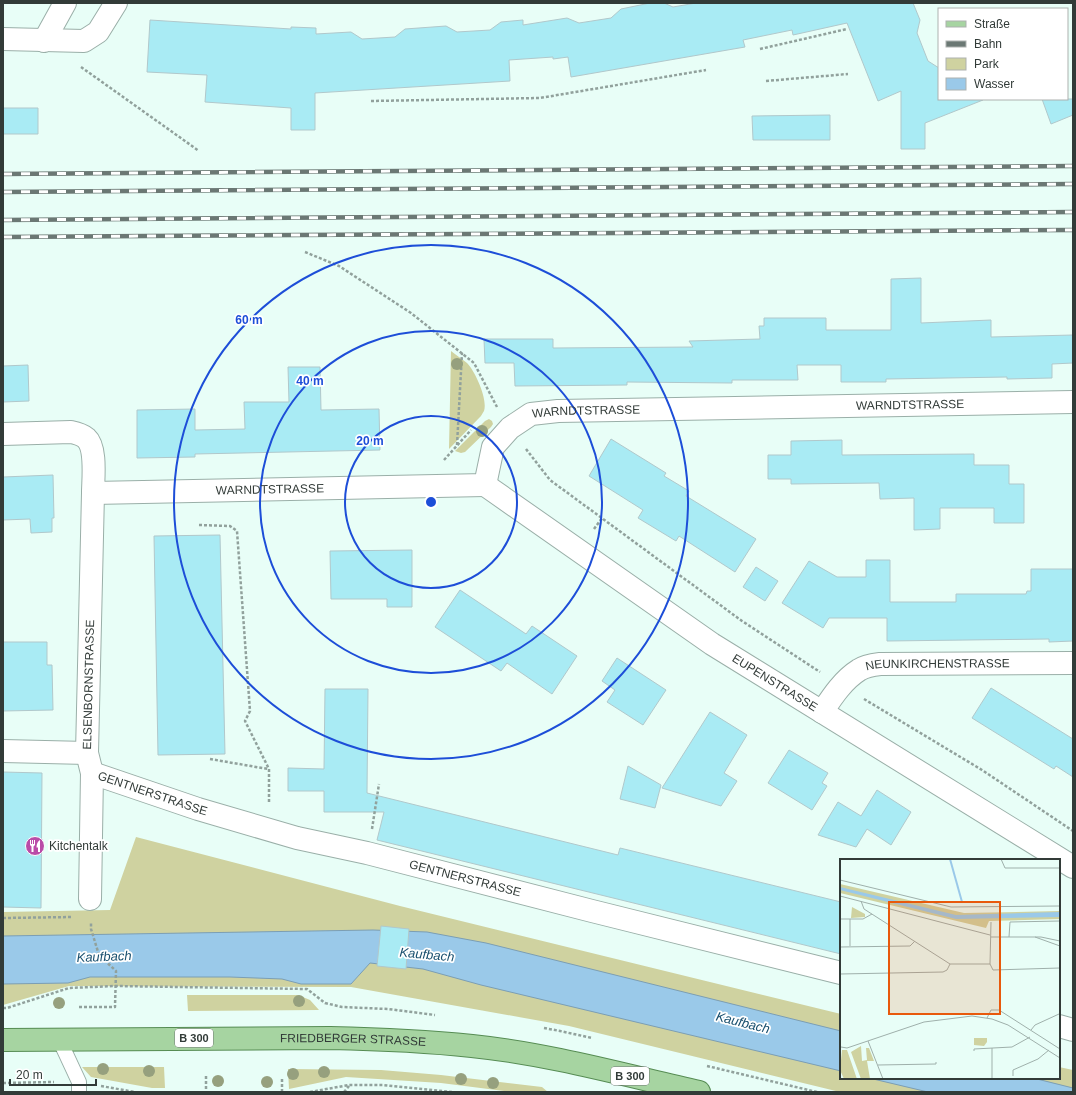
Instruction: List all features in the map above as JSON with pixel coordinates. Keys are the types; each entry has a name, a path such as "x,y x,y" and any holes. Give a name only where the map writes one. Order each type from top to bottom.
{"main road":[{"name":"FRIEDBERGER STRASSE","path":"3,1040 330,1038 376,1039 473,1046 561,1060 698,1092"}],"street":[{"path":"44,41 65,3"},
{"path":"3,39 84,41 98,32 116,3"},
{"name":"WARNDTSTRASSE","path":"93,493 485,485 493,447 510,428 531,414 558,411 1073,402"},
{"path":"3,434 71,432 86,438 91,445 93,453 93,493"},
{"name":"EUPENSTRASSE","path":"485,485 712,644 1073,867"},
{"name":"ELSENBORNSTRASSE","path":"90,899 89,763 93,493"},
{"name":"NEUNKIRCHENSTRASSE","path":"822,712 841,685 859,670 868,666 880,664 1073,663"},
{"name":"GENTNERSTRASSE","path":"3,751 89,763 198,809 297,838 367,853 840,973"},
{"path":"1060,1026 1073,1030"}],"lane":[{"path":"59,1039 79,1082 79,1092"}],"path":[{"path":"760,49 847,29"},
{"path":"76,64 199,151"},
{"path":"371,102 540,98 706,70"},
{"path":"766,82 848,74"},
{"path":"304,252 339,266 411,313 474,363 495,405 510,428 550,480 742,621 841,685 982,770 1073,831"},
{"path":"457,446 462,353"},
{"path":"419,486 473,428"},
{"path":"199,525 230,526 238,532 250,711 245,721 269,769 269,804"},
{"path":"210,759 269,769"},
{"path":"367,853 380,784"},
{"path":"3,918 91,917 90,899"},
{"path":"79,1007 114,1007 116,971 99,955 91,928"},
{"path":"3,1008 69,988 115,986 307,989 325,1003 342,1007"},
{"path":"206,1076 206,1092"},
{"path":"282,1077 282,1092"},
{"path":"310,1092 349,1085 383,1085 452,1092"},
{"path":"344,1092 349,1085"}],"green space":[{"path":"451,351 467,363 474,372 480,386 485,406 481,416 449,449"},
{"path":"489,419 493,424 491,427 465,452 461,453 455,451 485,421"},
{"path":"136,837 400,906 840,1014 840,1079 1060,1079 1060,1067 1073,1070 1073,1092 840,1092 569,1026 351,987 69,986 3,1005 3,912 110,910"},
{"path":"187,995 298,995 310,1000 319,1010 188,1011"},
{"path":"82,1067 164,1067 165,1088 152,1088 91,1077"},
{"path":"288,1069 381,1070 441,1075 542,1087 548,1092 511,1092 441,1083 346,1077 289,1089"}],"water":[{"name":"Kaufbach","path":"373,930 427,932 486,943 840,1031 840,1071 481,985 423,969 370,963 351,984 301,984 282,979 230,977 90,977 68,983 3,984 3,936"},
{"path":"873,1079 1037,1079 1073,1088 1073,1092 928,1092"}],"building":[{"path":"650,3 664,3 673,7 696,3 913,3 920,20 917,33 928,61 938,67 938,100 983,100 925,123 925,149 901,149 901,91 878,101 847,23 793,35 792,30 743,40 745,47 571,77 568,57 553,59 553,57 509,60 510,81 315,93 315,130 291,130 291,108 205,102 207,75 147,72 150,20 291,29 291,27 316,28 316,34 351,32 362,39 395,37 405,29 446,26 457,32 490,30 501,22 523,20 523,25 567,18 579,23 611,18 621,9"},
{"path":"1073,99 1073,115 1051,124 1042,100"},
{"path":"3,108 38,108 38,134 3,134"},
{"path":"830,115 830,140 753,140 752,116"},
{"path":"921,278 921,323 991,320 991,337 1073,335 1073,363 1052,364 1052,378 1007,379 1007,377 886,379 886,382 841,382 841,365 797,365 798,380 732,380 732,383 627,382 627,385 515,386 514,363 485,363 484,339 553,339 553,348 693,347 689,341 760,339 759,326 764,326 764,318 826,318 826,330 891,330 891,279"},
{"path":"28,365 29,401 3,402 3,366"},
{"path":"288,367 320,367 321,410 379,409 380,450 195,454 195,457 137,458 137,410 195,409 195,430 245,429 244,402 289,402"},
{"path":"611,439 666,473 664,476 689,491 686,496 756,539 735,572 679,536 676,541 638,518 643,510 589,476"},
{"path":"842,440 842,455 974,454 974,465 1009,465 1009,484 1024,484 1024,523 994,523 994,508 940,508 940,529 914,530 914,498 880,499 879,483 791,484 791,479 768,479 768,455 791,455 791,441"},
{"path":"53,475 54,518 52,518 52,532 31,533 30,519 3,520 3,477"},
{"path":"220,535 225,754 158,755 154,536"},
{"path":"412,550 412,607 387,607 387,599 331,599 330,551"},
{"path":"866,560 890,560 890,602 956,602 956,594 1026,594 1027,591 1031,591 1031,569 1073,569 1073,641 1049,642 1049,639 887,641 887,618 829,618 823,628 782,603 809,561 837,577 866,577"},
{"path":"756,567 778,581 765,601 743,587"},
{"path":"460,590 526,634 532,626 577,656 552,694 507,663 501,671 435,627"},
{"path":"3,642 47,642 47,665 52,665 53,710 3,711"},
{"path":"617,658 666,690 643,725 607,702 615,690 602,681"},
{"path":"991,688 1073,739 1073,777 1056,766 1054,769 972,718"},
{"path":"325,689 368,689 367,793 618,855 620,848 840,902 840,954 377,840 384,812 324,812 324,791 288,791 288,768 324,769"},
{"path":"710,712 747,735 724,773 737,781 721,806 662,788"},
{"path":"789,750 828,773 822,783 827,786 812,810 768,783"},
{"path":"628,766 661,785 655,808 620,799"},
{"path":"3,772 42,773 41,908 3,907"},
{"path":"877,790 911,812 891,845 867,829 856,847 818,835 838,802 861,816"},
{"path":"381,926 409,929 406,969 377,966"}],"railway":[{"path":"3,174 1073,166"},
{"path":"3,192 1073,184"},
{"path":"3,220 1073,212"},
{"path":"3,237 1073,230"}],"place":[{"name":"Kitchentalk","path":"35,846"}]}
